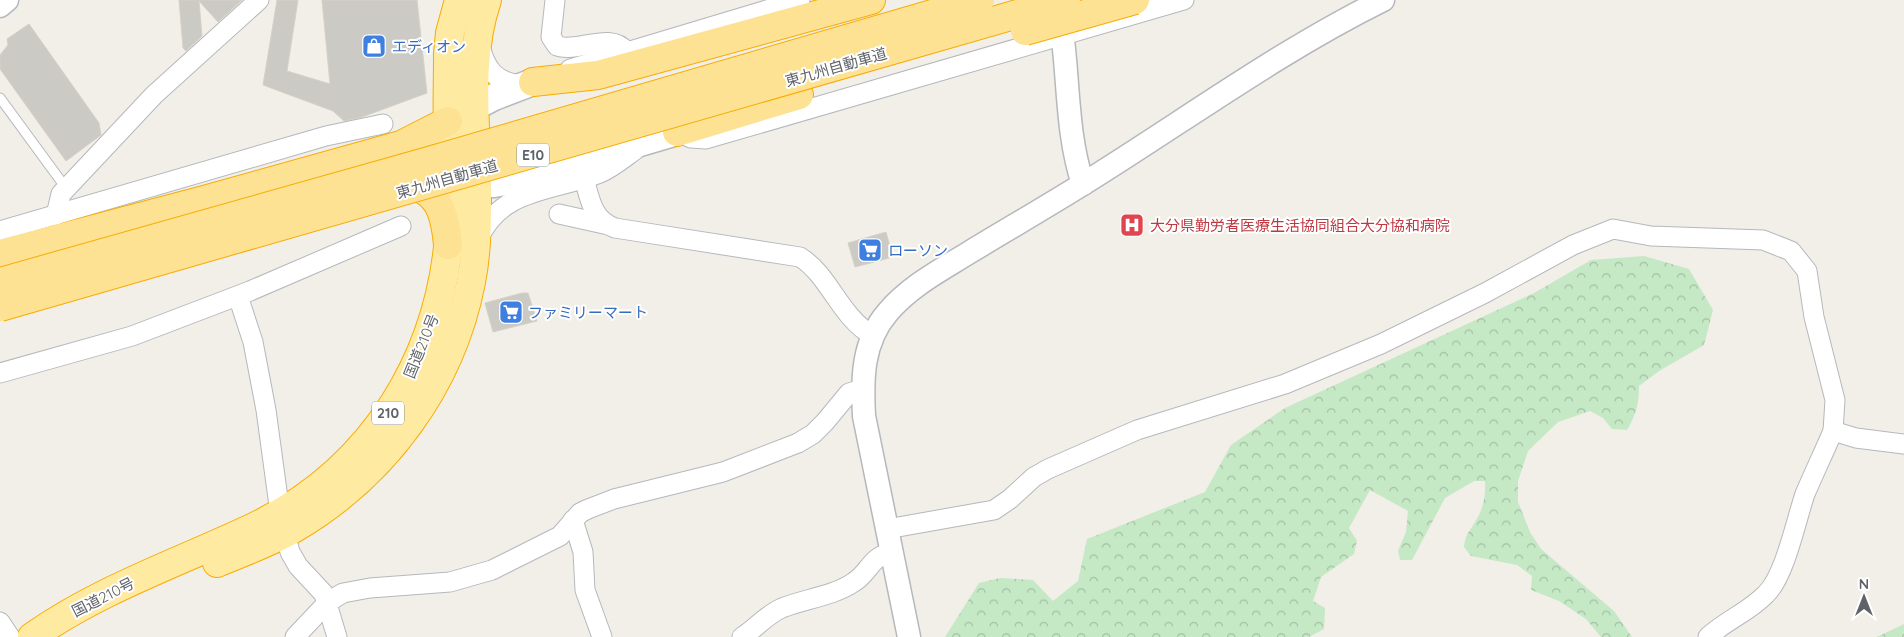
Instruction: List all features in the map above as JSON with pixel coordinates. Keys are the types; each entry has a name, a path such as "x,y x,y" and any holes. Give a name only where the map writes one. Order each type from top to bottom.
{"highway":[{"name":"国道210号","path":"67,637 283,523 303,498 346,465 371,437 398,397 420,355 435,312 448,245 450,181 448,54 450,33 459,0"},
{"name":"国道210号","path":"32,637 63,617 117,588 283,523 320,513 370,471 384,456 421,407 440,373 458,330 472,280 476,246 476,58 478,31 487,0"},
{"path":"527,84 598,75 871,0"},
{"name":"東九州自動車道","path":"0,282 422,163 980,0"},
{"name":"東九州自動車道","path":"0,307 1066,0"},
{"path":"677,132 932,55 1135,0"},
{"path":"0,254 204,200 448,130 472,153 477,174"},
{"path":"0,319 61,283 83,274 253,220 349,187 378,180 412,177 450,181"},
{"path":"378,180 411,184 434,197 444,218 448,245"}],"main road":[{"path":"448,130 476,106 527,84"},
{"path":"450,181 477,174 511,181 677,132"}],"street":[{"path":"0,6 7,0"},
{"path":"56,214 58,201 66,188 154,95 259,0"},
{"path":"555,0 550,37 557,46 570,48 614,43 626,51"},
{"path":"478,31 484,61 490,72 510,84 527,84 626,51 800,0"},
{"path":"1057,0 1064,36 1073,144 1083,184"},
{"path":"677,132 691,138 706,139 1184,0"},
{"path":"909,637 864,416 863,389 866,355 873,336 888,312 923,281 1083,184 1297,46 1383,0"},
{"path":"0,231 326,136 383,124"},
{"path":"476,246 489,220 504,205 534,192 602,172 647,142"},
{"path":"584,178 595,214 604,224"},
{"path":"559,214 615,228 800,258 813,267 846,314 873,336"},
{"path":"0,372 132,336 238,296 401,226"},
{"path":"887,529 994,510 1010,499 1034,477 1048,469 1137,430 1285,384 1381,344 1485,293 1573,245 1613,229 1651,236 1763,240 1791,252 1807,271 1814,317 1835,400 1833,431 1806,494 1780,570 1768,593 1746,611 1720,625 1708,637"},
{"path":"238,296 253,342 266,410 283,523 294,560 324,594 328,602 336,637"},
{"path":"294,637 328,602 349,591 450,582 492,570 555,540 580,513 605,502 723,472 798,443 813,434 849,393 863,389"},
{"path":"1833,431 1856,438 1904,444"},
{"path":"574,520 583,552 585,590 602,637"},
{"path":"742,637 768,616 782,608 848,586 864,574 878,555 892,552"},
{"path":"0,622 10,637"}],"lane":[{"path":"0,98 66,188"}],"green space":[{"path":"1644,256 1689,269 1713,310 1704,345 1659,371 1639,386 1636,409 1627,430 1612,429 1603,418 1590,411 1558,422 1528,451 1518,481 1518,502 1530,532 1541,549 1614,611 1632,637 1601,637 1586,619 1559,601 1531,590 1532,576 1517,565 1471,556 1464,547 1468,534 1480,512 1485,492 1485,481 1474,481 1445,498 1412,560 1400,560 1398,551 1406,532 1408,511 1370,490 1349,528 1357,541 1354,554 1321,577 1313,601 1325,608 1324,629 1309,637 945,637 979,583 1000,578 1033,580 1053,601 1078,581 1087,539 1205,492 1231,445 1285,408 1534,293 1591,260"},
{"path":"1904,624 1904,637 1877,637 1879,636"}],"building":[{"path":"179,0 242,0 218,22 199,1 202,36 186,51 183,48"},
{"name":"エディオン","path":"277,0 298,0 287,71 330,84 322,0 417,0 427,93 362,117 344,121 333,111 263,85"},
{"path":"29,24 99,123 101,135 66,161 0,69 0,55 8,45 7,39"},
{"name":"ローソン","path":"886,232 893,257 855,267 848,243"},
{"name":"ファミリーマート","path":"528,293 537,321 493,332 485,303"}],"place":[{"name":"エディオン","path":"374,46"},
{"name":"大分県勤労者医療生活協同組合大分協和病院","path":"1132,225"},
{"name":"ローソン","path":"870,250"},
{"name":"ファミリーマート","path":"511,312"}]}
